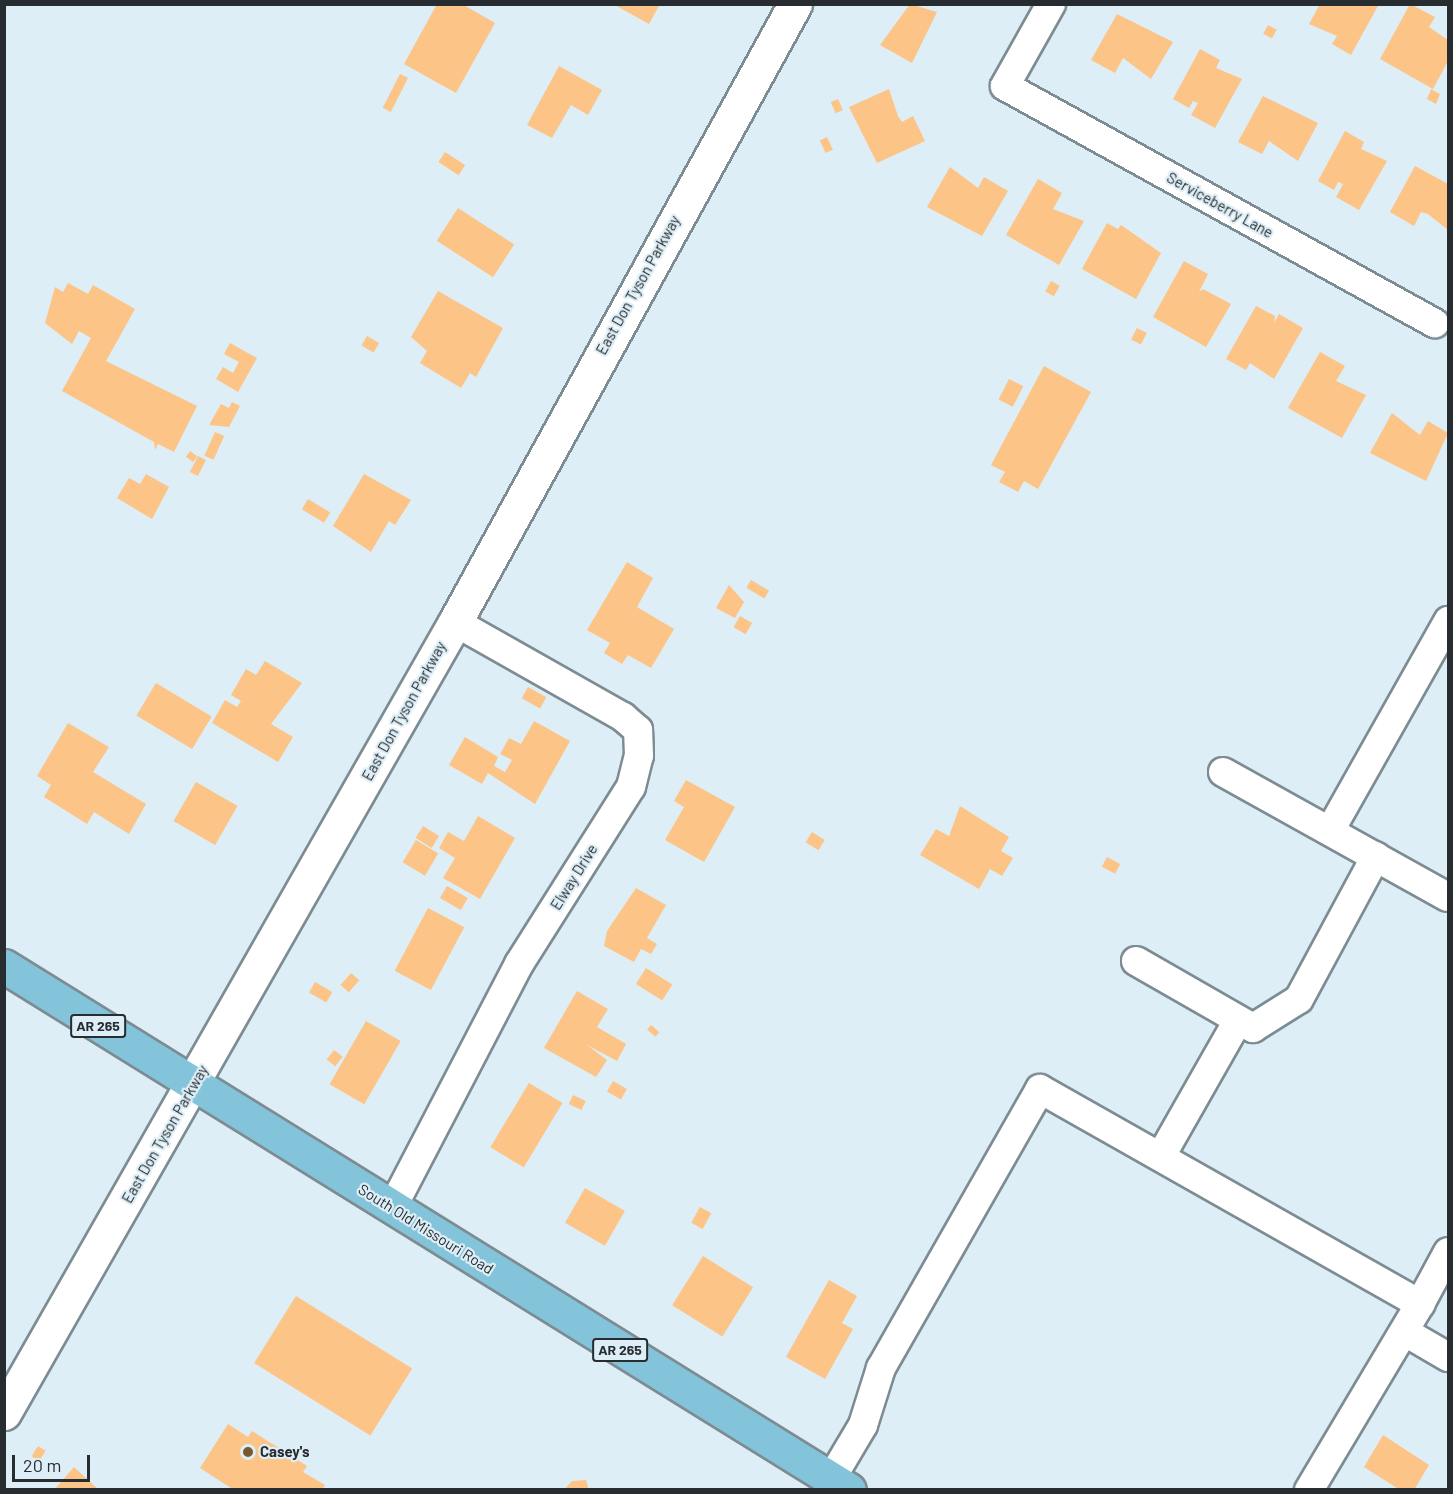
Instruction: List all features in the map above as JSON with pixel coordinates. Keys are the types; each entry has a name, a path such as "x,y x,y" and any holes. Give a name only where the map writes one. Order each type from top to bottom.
{"main road":[{"name":"East Don Tyson Parkway","path":"4,1413 455,622 795,4"},
{"name":"South Old Missouri Road","path":"4,966 192,1086 840,1484"}],"street":[{"name":"Serviceberry Lane","path":"1051,4 1005,86 1435,323"},
{"path":"1331,829 1449,621"},
{"name":"Elway Drive","path":"392,1208 519,964 631,787 639,756 638,730 623,717 455,622"},
{"path":"1223,771 1331,829 1449,897"},
{"path":"1136,961 1237,1023 1253,1028 1299,999 1376,856"},
{"path":"1161,1156 1237,1023"},
{"path":"840,1484 863,1425 881,1368 1040,1089 1420,1304"},
{"path":"1309,1490 1405,1332 1449,1252"},
{"path":"1405,1332 1449,1357"}],"building":[{"path":"437,4 462,4 495,23 456,93 404,64"},
{"path":"613,4 660,4 649,24"},
{"path":"910,4 937,12 912,63 880,45"},
{"path":"1320,4 1379,4 1351,55 1332,44 1337,36 1309,24"},
{"path":"1410,4 1435,17 1429,27 1448,40 1448,61 1433,89 1380,59"},
{"path":"1117,14 1173,42 1151,79 1123,58 1115,73 1091,60"},
{"path":"1268,25 1277,30 1272,39 1263,34"},
{"path":"1200,49 1220,60 1216,68 1242,79 1215,128 1191,115 1198,103 1193,101 1189,108 1173,99"},
{"path":"559,66 602,90 588,115 571,105 552,138 527,125"},
{"path":"400,74 408,78 391,112 383,108"},
{"path":"889,89 902,122 913,116 925,141 877,163 849,107"},
{"path":"1431,89 1440,94 1436,104 1427,99"},
{"path":"1263,96 1318,123 1298,161 1269,141 1262,154 1238,142"},
{"path":"838,99 843,110 836,113 831,102"},
{"path":"1345,131 1364,142 1361,149 1387,161 1359,210 1336,197 1343,184 1338,182 1334,190 1318,181"},
{"path":"827,137 833,150 826,153 820,140"},
{"path":"445,152 465,165 459,175 438,162"},
{"path":"1415,166 1448,184 1448,230 1428,214 1421,212 1414,226 1390,212"},
{"path":"950,167 978,188 984,177 1008,191 982,236 927,207"},
{"path":"1038,179 1062,193 1053,209 1084,221 1059,265 1006,235"},
{"path":"458,208 514,244 493,277 437,241"},
{"path":"1107,223 1118,229 1121,225 1161,253 1136,299 1082,269"},
{"path":"1184,261 1208,274 1199,292 1203,289 1231,304 1206,347 1153,317"},
{"path":"1051,281 1060,286 1054,296 1045,291"},
{"path":"68,283 88,294 93,285 135,309 106,361 197,406 174,452 158,444 155,450 154,442 62,391 91,338 79,331 72,344 45,323 55,287 63,292"},
{"path":"438,291 503,328 476,377 470,373 461,388 420,363 427,351 411,337"},
{"path":"1256,306 1275,316 1274,323 1279,314 1303,328 1274,379 1250,363 1246,370 1226,359"},
{"path":"1137,328 1147,333 1141,345 1131,340"},
{"path":"367,336 379,343 374,353 362,346"},
{"path":"230,343 257,358 238,392 216,379 223,367 233,373 239,362 224,354"},
{"path":"1320,352 1345,366 1336,381 1366,395 1342,438 1288,408"},
{"path":"1044,366 1091,392 1038,489 1024,481 1018,492 999,482 1005,472 991,465"},
{"path":"1009,379 1023,386 1013,407 999,399"},
{"path":"232,402 240,406 229,427 209,425 221,404 229,408"},
{"path":"1392,413 1420,435 1428,421 1448,433 1426,481 1370,453"},
{"path":"215,432 224,436 214,460 204,456"},
{"path":"190,451 197,456 193,462 186,457"},
{"path":"198,456 206,460 198,476 190,472"},
{"path":"146,474 169,487 152,519 117,498 129,478 140,484"},
{"path":"364,474 411,500 395,525 389,521 371,552 333,526"},
{"path":"308,499 330,512 324,523 302,509"},
{"path":"627,562 653,578 637,607 674,629 651,668 628,655 622,664 604,653 610,643 587,630"},
{"path":"751,580 769,591 764,599 746,588"},
{"path":"729,585 744,602 735,618 716,608"},
{"path":"740,616 752,623 746,634 734,627"},
{"path":"265,661 302,683 271,724 293,737 278,762 212,723 225,700 237,707 241,701 231,695 246,669 256,675"},
{"path":"156,683 212,716 192,749 136,716"},
{"path":"528,687 546,697 540,709 522,698"},
{"path":"534,721 570,741 535,804 488,773 482,784 449,765 465,737 498,757 494,766 505,772 512,760 500,754 509,738 521,744"},
{"path":"68,723 109,747 93,772 146,804 129,834 94,812 87,824 44,797 51,785 37,776"},
{"path":"686,780 735,807 704,862 665,840 684,807 674,801"},
{"path":"196,782 238,806 215,845 174,821"},
{"path":"960,806 1009,837 1001,851 1013,858 1002,876 990,869 979,889 920,855 936,829 949,836"},
{"path":"478,816 515,838 480,899 443,878 455,858 439,848 448,832 464,841"},
{"path":"423,826 439,836 432,848 416,838"},
{"path":"812,832 825,840 818,850 806,842"},
{"path":"416,840 438,853 425,876 403,862"},
{"path":"1107,857 1120,864 1115,874 1102,867"},
{"path":"447,886 468,898 461,910 440,898"},
{"path":"636,888 666,905 647,938 657,944 651,954 641,949 634,962 604,946 607,931"},
{"path":"428,908 464,927 431,990 395,971"},
{"path":"646,968 672,984 662,1001 636,984"},
{"path":"351,973 359,980 349,992 341,985"},
{"path":"315,982 332,992 326,1002 309,992"},
{"path":"577,991 608,1009 597,1027 626,1044 617,1061 587,1045 607,1060 596,1077 544,1048"},
{"path":"366,1021 401,1041 364,1104 330,1084"},
{"path":"651,1025 659,1032 655,1037 647,1030"},
{"path":"334,1050 343,1057 335,1066 327,1059"},
{"path":"613,1081 627,1089 621,1099 607,1091"},
{"path":"529,1083 562,1103 524,1167 490,1147"},
{"path":"573,1095 586,1101 581,1110 569,1104"},
{"path":"585,1188 625,1211 605,1246 565,1223"},
{"path":"700,1207 711,1213 703,1229 691,1223"},
{"path":"703,1256 753,1287 722,1336 672,1305"},
{"path":"829,1280 857,1296 842,1323 853,1329 825,1379 786,1357"},
{"path":"296,1296 412,1369 370,1436 254,1363"},
{"name":"Casey's","path":"228,1424 248,1437 252,1431 307,1466 303,1472 325,1485 322,1490 234,1490 200,1468"},
{"path":"1383,1435 1429,1465 1414,1490 1400,1490 1364,1467"},
{"path":"38,1446 46,1451 39,1461 32,1456"},
{"path":"74,1467 99,1490 54,1490"},
{"path":"586,1480 589,1490 564,1490 572,1481"}],"place":[{"name":"Casey's","path":"248,1452"}]}
